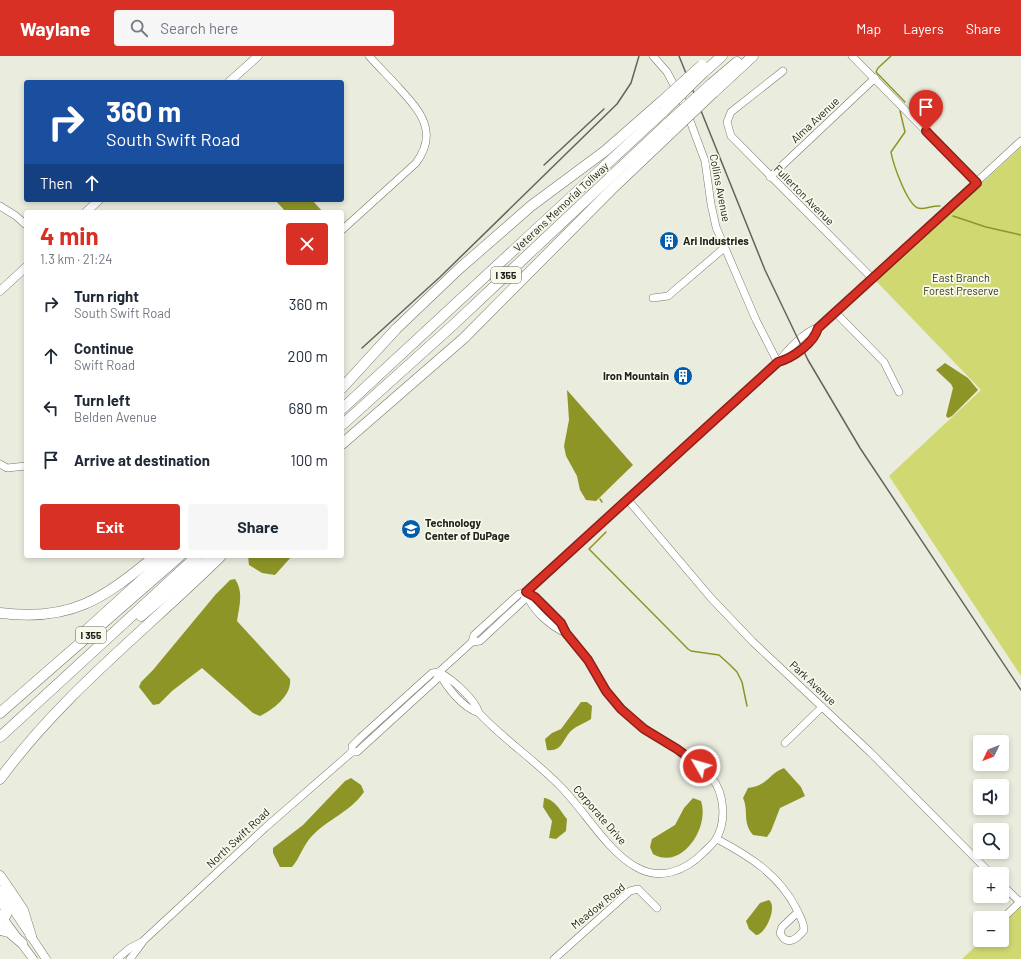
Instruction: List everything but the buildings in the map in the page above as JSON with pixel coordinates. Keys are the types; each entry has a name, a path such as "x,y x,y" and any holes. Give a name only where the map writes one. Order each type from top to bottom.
{"highway":[{"path":"703,69 712,56"},
{"name":"Veterans Memorial Tollway","path":"344,407 662,107 703,69 722,56"},
{"name":"Veterans Memorial Tollway","path":"344,423 670,128 712,89 744,56"},
{"path":"712,89 753,56"},
{"path":"344,386 396,329 460,268 531,206 662,107"},
{"path":"344,442 464,338 611,190 670,128"},
{"path":"0,613 46,615 76,608 98,599 110,592 152,558"},
{"path":"0,712 166,558"},
{"name":"I 355","path":"0,712 178,558"},
{"name":"I 355","path":"0,736 195,558"},
{"path":"58,684 210,558"},
{"path":"0,779 16,758 89,679 219,558"},
{"path":"0,876 23,910 31,936"},
{"path":"0,898 8,910 1,918"},
{"path":"0,930 9,932 22,943"}],"main road":[{"path":"231,80 258,56"},
{"path":"88,210 97,202"},
{"path":"0,291 24,269"},
{"path":"0,890 46,959"},
{"path":"1,918 22,943 32,959"}],"street":[{"path":"344,228 416,163 424,149 427,136 424,121 416,107 369,56"},
{"name":"Collins Avenue","path":"653,56 673,81 706,161 713,214 724,248 756,320 778,362"},
{"path":"852,56 977,183"},
{"name":"Fullerton Avenue","path":"783,71 731,112 727,122 731,136 770,177 873,279"},
{"name":"Alma Avenue","path":"770,177 875,78"},
{"name":"North Swift Road","path":"130,959 142,942 269,825 352,752 352,746 371,728 432,673 440,672 472,642 480,641 524,600 526,592 778,362 789,360 816,335 818,328 873,279 1021,141"},
{"path":"0,206 24,223"},
{"path":"653,298 668,296 724,248"},
{"path":"836,313 884,362 899,392"},
{"path":"0,464 7,468 24,466"},
{"name":"Park Avenue","path":"628,500 711,598 754,643 875,757 984,867"},
{"path":"526,592 535,597 561,623 566,633 580,649 606,691 621,709 644,729 689,757 712,778 719,790 722,802 722,821 717,839 747,855 763,868 784,889 798,912"},
{"name":"Corporate Drive","path":"440,672 444,682 471,710 479,713 561,787 612,846 634,867 653,873 678,871 696,860 717,839"},
{"path":"785,743 822,707"},
{"name":"Meadow Road","path":"554,959 630,892 638,889 656,908"},
{"path":"1009,892 1020,902 1009,912"},
{"name":"North Swift Road","path":"117,959 130,948 142,942"}],"green space":[{"name":"East Branch Forest Preserve","path":"1021,147 1021,676 889,476 981,390 876,281"},
{"path":"1021,904 1021,959 962,959 975,947 1009,947 1009,915"}],"shaded area":[{"path":"277,202 314,202 321,210 284,210"},
{"path":"945,363 968,378 978,390 952,416 948,418 946,416 953,388 951,384 936,370"},
{"path":"567,390 633,465 596,501 586,500 580,490 577,476 566,456 564,446 569,420"},
{"path":"248,558 290,558 275,575 262,573 249,565"},
{"path":"235,579 238,584 240,594 240,605 237,621 290,679 290,685 285,696 271,710 260,716 253,713 202,668 172,691 159,704 153,705 139,687 141,682 153,670 216,594 230,580"},
{"path":"581,702 587,702 592,706 591,719 572,730 559,747 552,750 547,750 545,739 552,733 561,729"},
{"path":"784,768 801,787 805,796 780,808 767,837 753,835 748,826 746,807 743,798 748,788 755,787 764,782 779,770"},
{"path":"351,778 361,785 364,792 352,805 312,836 306,843 292,867 280,867 273,853 273,848 303,825 345,781"},
{"path":"544,798 555,803 567,819 566,831 556,839 549,838 552,821 543,807"},
{"path":"693,798 701,801 703,811 697,834 691,844 683,852 674,857 664,858 653,854 650,847 652,839 675,825 684,808"},
{"path":"769,900 772,908 769,920 763,931 756,935 749,929 746,921 760,903"}],"waterway":[{"path":"891,56 878,68 876,72 905,102"},
{"path":"900,111 905,132 891,152 901,183 909,199 918,208 940,206"},
{"path":"953,216 986,227 1021,235"},
{"path":"606,532 589,549 688,649 691,651 719,655 729,664 737,672 742,682 747,706"}],"railway":[{"path":"362,348 440,277 617,104 631,83 639,56"},
{"path":"679,56 765,270 808,360 860,448 1021,690"},
{"path":"544,165 604,109"}],"place":[{"name":"Ari Industries","path":"669,241"},
{"name":"Iron Mountain","path":"683,376"},
{"name":"Technology Center of DuPage","path":"411,529"}],"route":[{"path":"700,766 677,749 644,729 621,709 606,691 588,660 566,633 561,623 535,597 526,592 599,527 778,362 789,360 816,335 818,328 977,183 926,131"}]}
